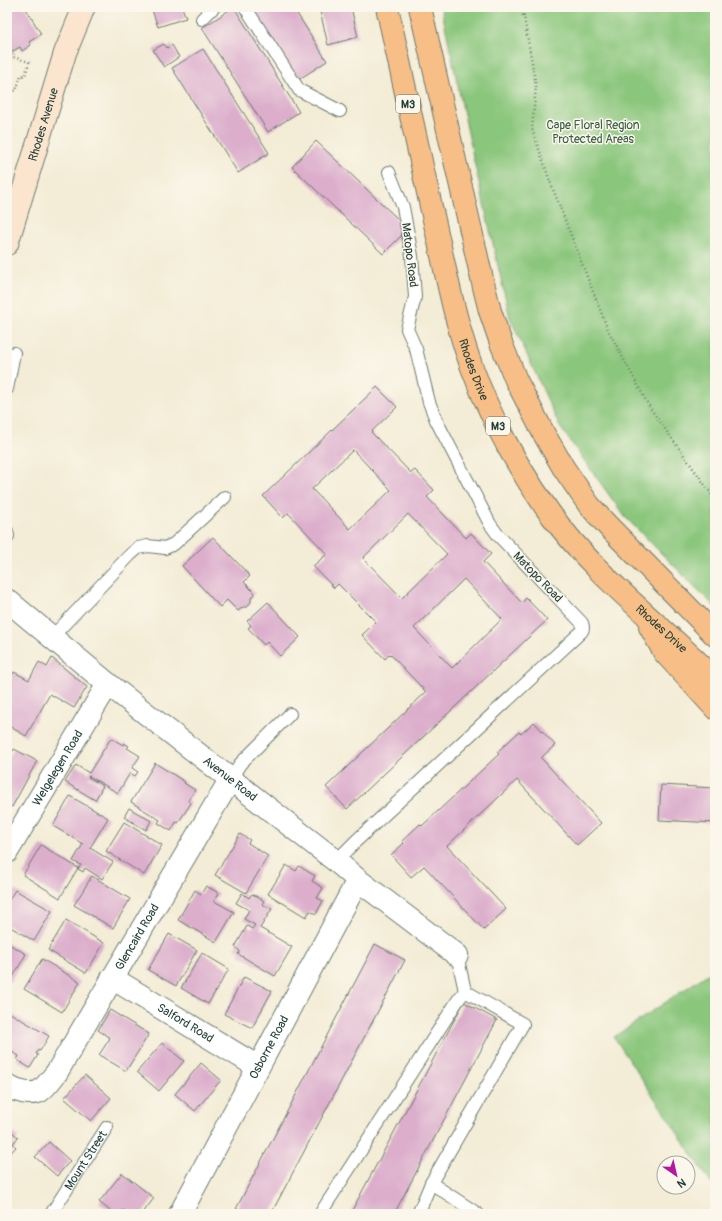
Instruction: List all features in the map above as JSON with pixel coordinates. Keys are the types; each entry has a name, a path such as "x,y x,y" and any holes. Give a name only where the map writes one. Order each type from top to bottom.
{"highway":[{"name":"Rhodes Drive","path":"387,7 460,329 471,365 483,395 512,454 527,480 549,513 575,546 641,611 715,679"},
{"path":"420,7 482,280 497,330 516,380 563,467 589,505 715,635"},
{"path":"641,611 664,652 715,708"}],"street":[{"name":"Rhodes Avenue","path":"7,244 65,53 84,7"},
{"name":"Avenue Road","path":"7,600 108,684 336,861 358,880 457,955"},
{"name":"Welgelegen Road","path":"7,852 108,684"},
{"name":"Glencaird Road","path":"7,1086 14,1090 28,1093 40,1091 50,1082 230,780"},
{"name":"Osborne Road","path":"180,1214 358,880"},
{"name":"Salford Road","path":"112,978 258,1067"}],"lane":[{"path":"202,19 214,7"},
{"path":"245,7 299,90 340,111"},
{"name":"Matopo Road","path":"336,861 579,634 582,631 583,626 582,623 498,535 490,524 436,420 429,402 416,349 407,328 415,297 412,256 403,207 389,172"},
{"path":"7,390 14,353"},
{"path":"52,637 138,548 148,546 165,548 174,544 225,497"},
{"path":"7,531 7,538"},
{"path":"230,780 240,764 290,714"},
{"path":"418,1214 431,1183 524,1024 465,991 457,955"},
{"path":"320,1214 465,991"},
{"name":"Mount Street","path":"51,1214 107,1127"},
{"path":"431,1183 478,1214"}],"path":[{"path":"520,7 525,23"},
{"path":"523,7 536,86 532,129 551,184 608,330 650,408 715,499"},
{"path":"13,56 14,51"},
{"path":"7,56 13,56 30,62 25,76 21,75 16,91 7,88"}],"green space":[{"name":"Cape Floral Region Protected Areas","path":"441,7 715,7 715,607 625,517 560,427 510,318"},
{"path":"715,969 715,1189 696,1160 696,1155 692,1155 614,1037"}],"building":[{"path":"7,7 25,7 41,34 29,42 31,45 22,51 20,47 8,54"},
{"path":"151,7 182,7 186,18 158,27"},
{"path":"234,7 299,112 268,132 202,28"},
{"path":"252,7 293,7 327,61 298,80"},
{"path":"319,7 351,7 358,37 328,45"},
{"path":"164,44 167,48 172,45 179,57 164,67 153,50"},
{"path":"203,49 269,153 238,173 172,68"},
{"path":"7,57 11,58 7,69"},
{"path":"316,141 400,221 403,234 383,254 292,167"},
{"path":"377,387 397,407 371,432 411,473 415,470 434,490 427,497 466,538 471,533 491,554 483,562 522,603 526,598 547,620 347,809 326,787 426,692 390,654 385,659 362,635 376,622 338,584 334,588 313,566 327,554 288,513 283,518 263,496","holes":["353,450 391,490 350,529 312,489","408,514 447,554 402,598 363,558","464,579 502,619 452,668 414,628"]},
{"path":"213,537 250,576 244,582 255,593 247,607 243,607 238,611 227,600 220,607 182,566"},
{"path":"268,602 300,637 280,656 267,642 264,645 248,628 251,625 247,621"},
{"path":"52,658 87,687 74,708 50,694 26,736 7,725 7,684 14,672 29,680 39,662 47,667"},
{"path":"534,722 555,745 541,758 601,823 577,845 517,780 447,846 506,909 484,930 424,866 411,877 391,855 404,843 402,841 420,824 422,826 499,754 497,752 519,732 521,734"},
{"path":"111,738 123,745 124,743 129,746 127,748 140,756 132,768 138,772 135,776 130,773 118,793 89,776 88,777 103,786 95,800 65,782 76,765 89,773"},
{"path":"14,749 37,761 12,807 7,804 7,761"},
{"path":"155,763 195,790 188,801 191,803 171,831 158,823 160,820 131,802"},
{"path":"661,785 715,788 715,823 659,820"},
{"path":"70,796 108,818 90,848 113,862 102,879 85,868 83,872 78,869 81,865 73,861 83,844 53,826"},
{"path":"129,808 151,821 146,830 124,817"},
{"path":"124,822 162,845 144,875 106,851"},
{"path":"240,834 250,840 248,843 268,856 246,893 215,875"},
{"path":"41,845 78,868 60,898 23,875"},
{"path":"286,865 296,871 299,866 315,876 312,881 323,888 317,898 323,901 316,914 310,911 306,917 268,894"},
{"path":"92,876 130,899 113,928 74,905"},
{"path":"206,886 219,893 214,901 234,912 216,942 178,920 195,890 201,894"},
{"path":"15,890 52,911 34,941 7,925 7,903"},
{"path":"242,893 249,898 252,894 264,901 262,904 272,909 260,928 292,947 275,976 238,954 240,951 235,947 247,926 252,929 255,925 244,919 249,910 236,903"},
{"path":"66,920 104,943 86,973 48,950"},
{"path":"169,934 197,950 176,986 148,970"},
{"path":"7,943 26,954 10,982 7,981"},
{"path":"375,944 405,960 271,1214 246,1214 236,1209"},
{"path":"202,953 229,969 208,1004 181,988"},
{"path":"42,959 80,982 62,1012 24,989"},
{"path":"244,977 272,991 252,1028 224,1014"},
{"path":"464,1002 497,1020 394,1214 350,1214"},
{"path":"110,1010 149,1034 126,1071 99,1055 110,1038 98,1030"},
{"path":"10,1013 49,1036 40,1051 38,1050 36,1054 38,1055 30,1068 17,1060 19,1056 7,1049 7,1019"},
{"path":"162,1043 184,1061 159,1091 137,1072"},
{"path":"201,1063 221,1080 195,1111 175,1094"},
{"path":"85,1075 111,1098 91,1121 64,1098"},
{"path":"7,1128 18,1137 13,1144 16,1147 7,1157"},
{"path":"49,1142 70,1161 57,1176 35,1157"},
{"path":"122,1173 154,1198 142,1214 129,1214 123,1210 120,1214 114,1214 99,1202"}]}
